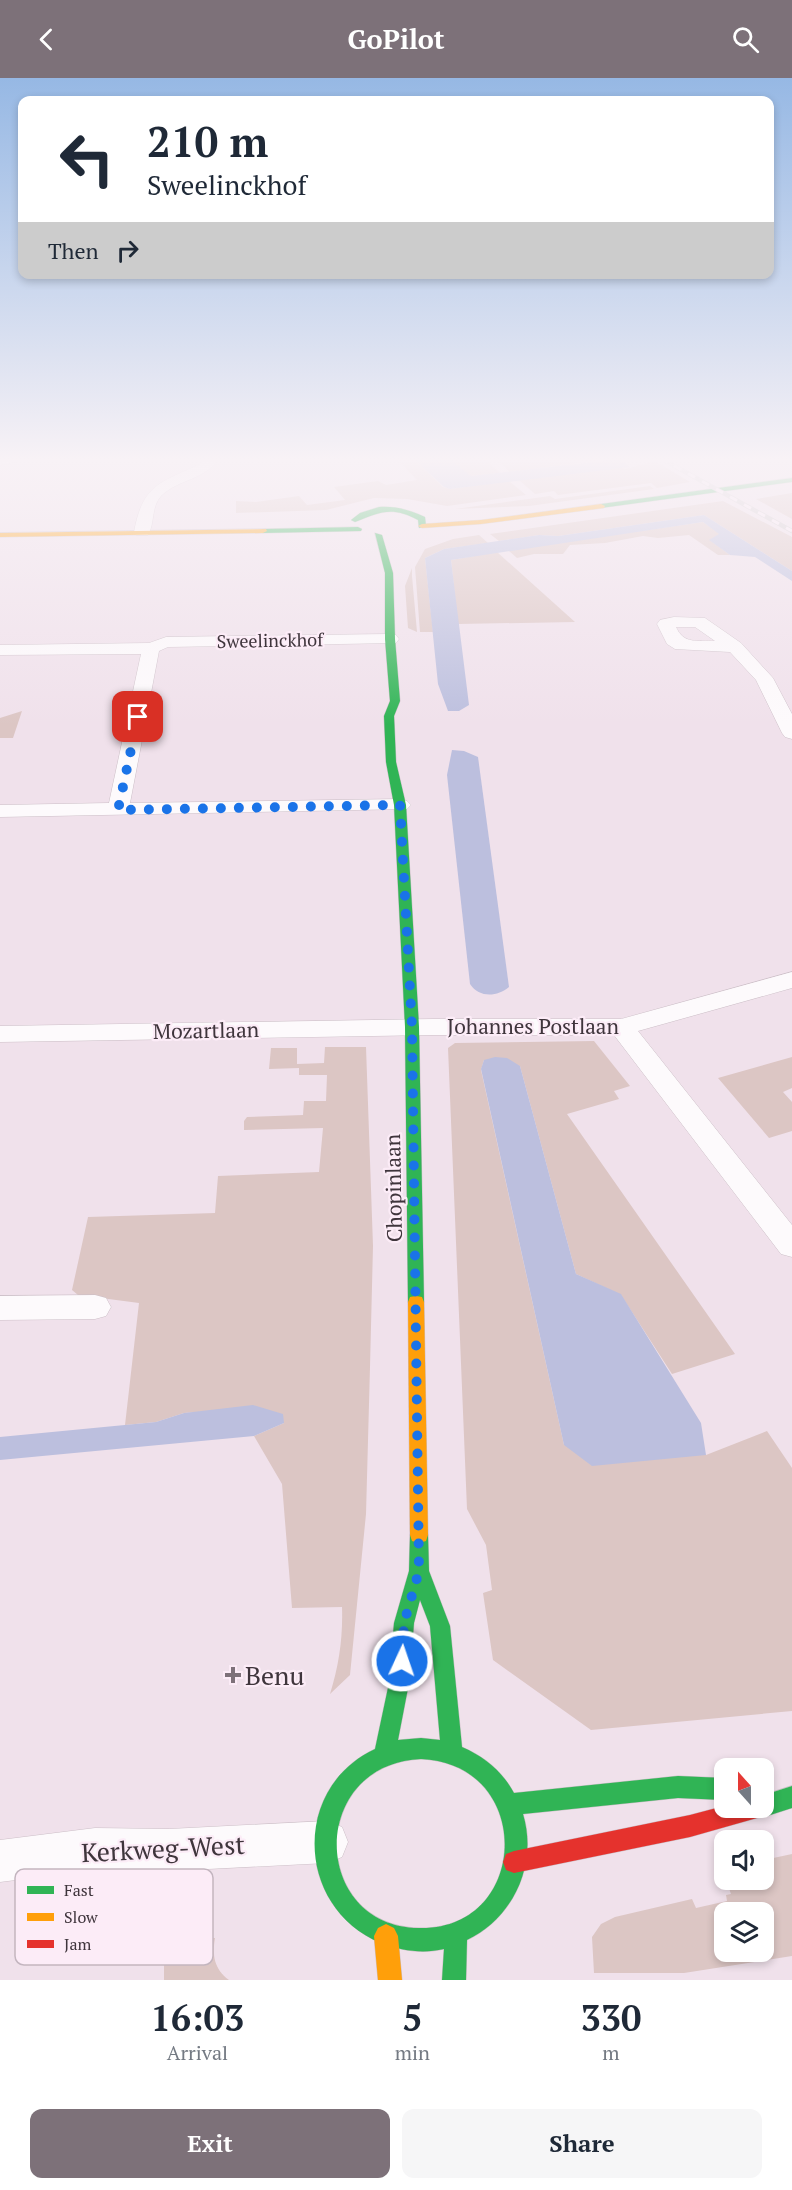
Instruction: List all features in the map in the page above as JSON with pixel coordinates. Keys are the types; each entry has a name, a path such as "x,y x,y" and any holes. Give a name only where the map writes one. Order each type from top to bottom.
{"main road":[{"name":"Chopinlaan","path":"385,1752 399,1683 404,1623 419,1571 412,1027 400,805 391,762 390,716 395,701 386,547"},
{"path":"389,573 399,556"},
{"name":"Chopinlaan","path":"395,701 405,716"},
{"name":"Chopinlaan","path":"400,805 406,773"},
{"name":"Chopinlaan","path":"419,1571 440,1626 452,1751"},
{"path":"430,1746 452,1751 475,1764 493,1782 507,1805 516,1843 514,1862 507,1886 494,1907 477,1925 456,1937 433,1942 409,1942 386,1936 366,1924 350,1908 337,1888 329,1865 327,1842 331,1813 344,1788 362,1767 385,1752 407,1747 430,1746"},
{"path":"507,1805 678,1787 714,1789"},
{"path":"774,1790 792,1791"},
{"path":"774,1803 792,1797"},
{"path":"514,1862 719,1818"},
{"path":"386,1936 390,1980"},
{"path":"454,1980 456,1937"}],"street":[{"name":"Sweelinckhof","path":"0,650 152,648 166,642 390,639"},
{"path":"735,647 764,678 792,733"},
{"path":"118,810 152,648"},
{"path":"0,811 400,805"},
{"name":"Johannes Postlaan","path":"412,1027 621,1027 792,980"},
{"name":"Mozartlaan","path":"0,1034 412,1027"},
{"path":"621,1027 792,1246"},
{"path":"0,1308 96,1307"},
{"name":"Kerkweg-West","path":"0,1861 95,1849 169,1850 327,1842"}],"shaded area":[{"path":"431,547 460,547 444,549 425,558 433,632 420,632 415,567 425,549"},
{"path":"531,547 569,547 563,554 534,554 517,558 508,550"},
{"path":"706,547 719,547 730,555 718,555"},
{"path":"754,547 792,547 792,571"},
{"path":"497,552 575,622 458,624 451,560"},
{"path":"412,568 417,632 408,628 405,586"},
{"path":"22,711 13,738 0,738 0,718"},
{"path":"594,1041 630,1086 614,1091 619,1099 567,1114 735,1354 672,1374 621,1295 576,1274 520,1066 484,1060 481,1070 564,1445 706,1455 767,1431 792,1468 792,1711 591,1730 493,1660 483,1593 492,1590 486,1545 467,1509 448,1048 455,1043"},
{"path":"325,1047 366,1047 373,1246 366,1514 350,1675 330,1694 340,1651 342,1607 292,1608 282,1484 254,1436 284,1423 239,1409 184,1413 156,1422 125,1425 139,1303 78,1295 72,1290 88,1217 215,1213 218,1176 319,1172 323,1128 244,1130 244,1121 247,1117 303,1115 304,1101 326,1101 327,1075 299,1075 299,1068 269,1069 271,1048 297,1048 297,1064 324,1063"},
{"path":"792,1057 792,1088 783,1092 792,1102 792,1131 769,1138 718,1078"},
{"path":"792,1854 792,1956 774,1959 774,1902 723,1902 727,1901 726,1895 731,1894 730,1890 774,1890 774,1858"},
{"path":"692,1899 696,1908 714,1904 714,1962 754,1962 684,1973 594,1973 592,1937 601,1924 615,1917"},
{"path":"213,1938 215,1938 215,1961 220,1971 229,1980 164,1980 164,1965 213,1965"}],"water":[{"path":"459,547 539,547 451,560 469,705 459,711 448,711 438,684 425,558 444,549"},
{"path":"718,547 754,547 792,571 792,581 755,557 730,555"},
{"path":"452,750 464,751 478,757 509,987 494,994 478,992 470,984 447,775"},
{"path":"495,1057 507,1058 520,1066 576,1274 621,1294 701,1423 706,1455 592,1466 564,1445 481,1069 484,1060"},
{"path":"253,1405 283,1414 284,1423 254,1436 0,1460 0,1437 156,1422 184,1413"}],"traffic: fast":[{"path":"381,547 389,573 390,639 395,701 389,716 391,762 400,805 412,1027 416,1302"},
{"path":"385,1752 399,1683 404,1623 419,1571 419,1535"},
{"path":"419,1571 440,1626 452,1751"},
{"path":"421,1748 458,1755 489,1776 510,1807 517,1844 510,1881 489,1912 458,1933 421,1940 384,1933 353,1912 332,1881 325,1844 332,1807 353,1776 384,1755 421,1748"},
{"path":"507,1805 678,1787 714,1789"},
{"path":"774,1803 792,1797"},
{"path":"454,1980 456,1937"}],"traffic: slow":[{"path":"416,1302 419,1535"},
{"path":"386,1936 390,1980"}],"traffic: jam":[{"path":"514,1862 719,1818"}],"place":[{"name":"Benu","path":"233,1675"}],"route":[{"path":"138,717 118,810 400,805 412,1027 419,1571 404,1623 402,1661"}]}
